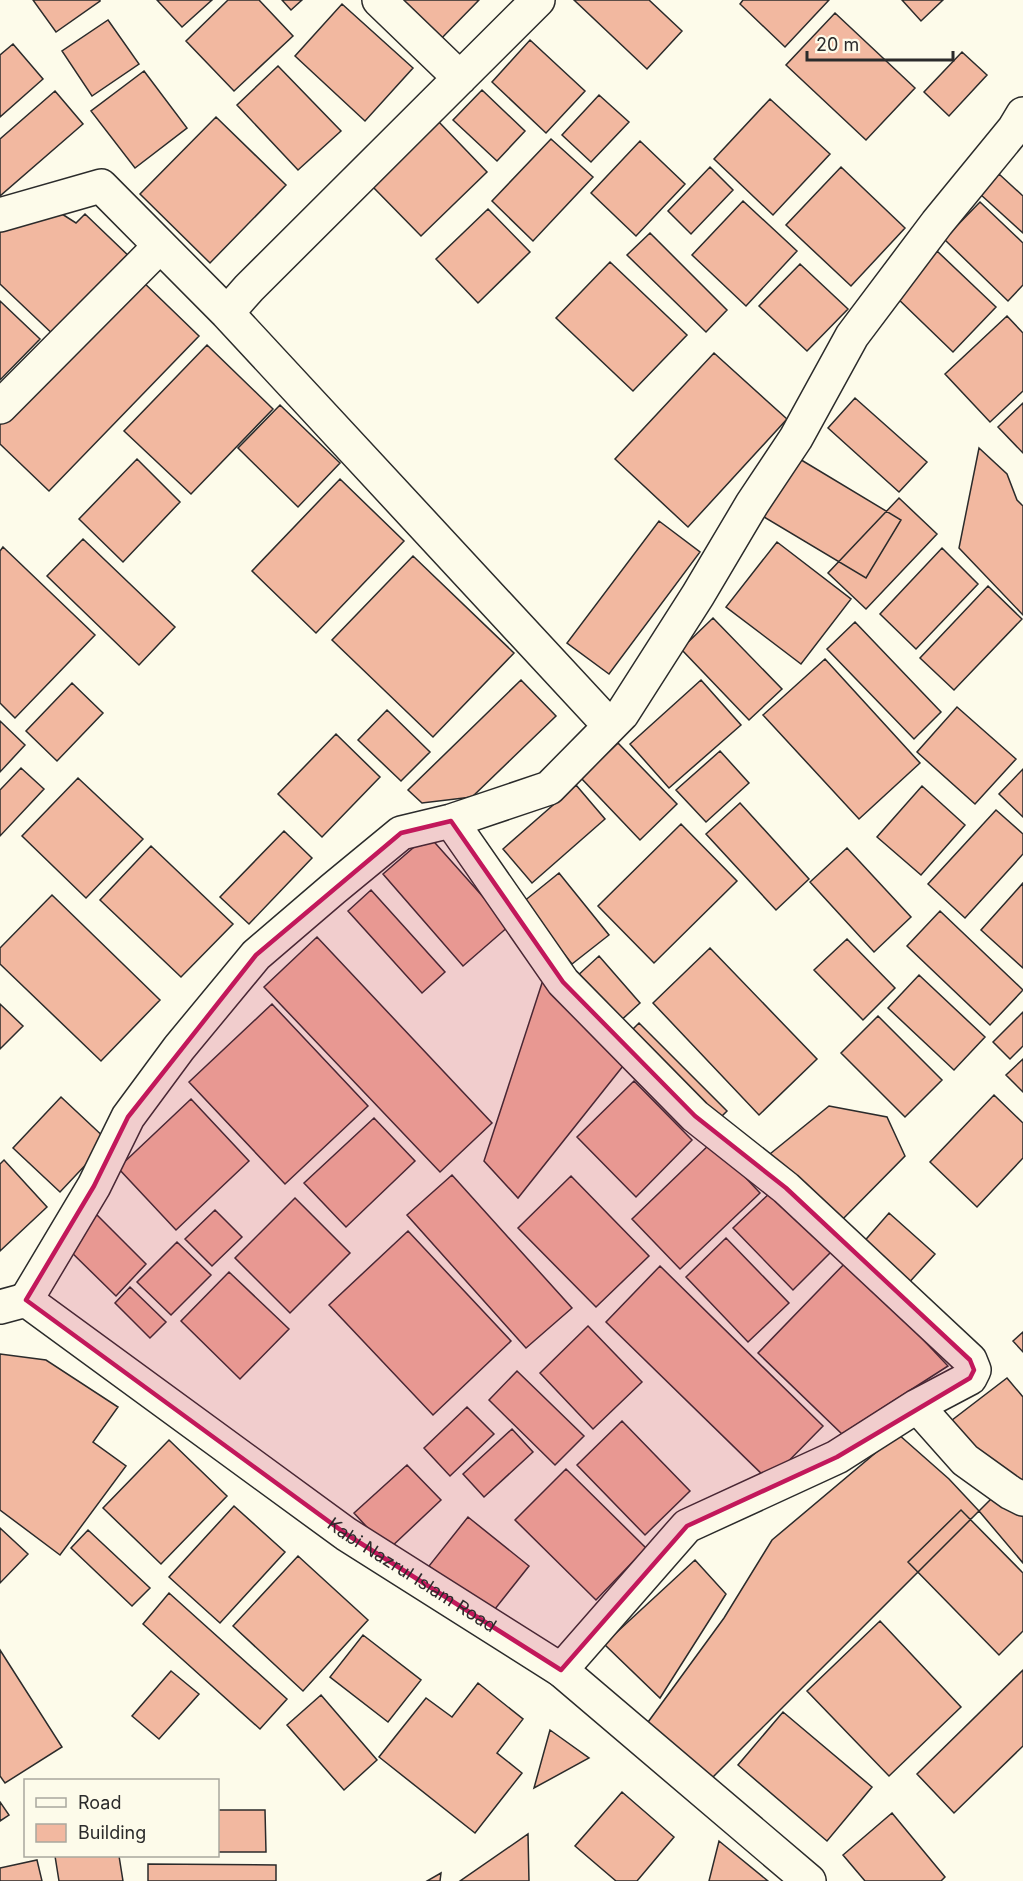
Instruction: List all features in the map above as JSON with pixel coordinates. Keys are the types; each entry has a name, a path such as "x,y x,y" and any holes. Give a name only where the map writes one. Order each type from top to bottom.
{"street":[{"path":"379,0 460,78"},
{"path":"227,313 249,288 538,0"},
{"path":"13,1303 94,1186 128,1117 180,1048 256,955 401,833 451,821 549,788 622,714 795,438 852,336 937,223 1014,129 1023,114"},
{"path":"0,215 101,186 227,313 610,726"},
{"path":"0,407 160,246"},
{"path":"451,821 563,982 695,1116 786,1188 970,1360 974,1370 970,1378 917,1406 837,1457 687,1526 561,1670"},
{"name":"Kabi Nazrul Islam Road","path":"13,1303 346,1534 561,1670 809,1881"},
{"path":"917,1406 965,1460 1023,1499"}],"highlighted area":[{"path":"451,821 563,982 695,1116 786,1188 970,1360 974,1370 970,1378 837,1457 687,1526 561,1670 346,1534 26,1300 94,1186 128,1117 256,955 401,833"}],"building":[{"path":"33,0 100,0 100,1 56,32"},
{"path":"157,0 212,0 182,27"},
{"path":"228,0 259,0 293,36 234,91 186,41"},
{"path":"282,0 302,0 291,10"},
{"path":"388,0 479,0 435,45"},
{"path":"574,0 649,0 682,31 647,69"},
{"path":"743,0 829,0 785,47 740,4"},
{"path":"902,0 943,0 921,21"},
{"path":"342,4 413,68 365,121 295,56"},
{"path":"835,13 915,88 866,140 786,65"},
{"path":"108,20 139,64 92,96 62,51"},
{"path":"530,40 585,91 546,133 492,82"},
{"path":"13,44 43,79 0,117 0,55"},
{"path":"962,52 987,75 949,116 924,92"},
{"path":"278,66 341,131 298,170 237,105"},
{"path":"144,71 187,128 135,168 91,111"},
{"path":"482,90 525,131 497,161 453,120"},
{"path":"55,91 83,124 0,196 0,139"},
{"path":"599,95 629,122 591,162 562,135"},
{"path":"770,99 830,154 773,215 714,159"},
{"path":"216,117 286,185 210,263 140,194"},
{"path":"438,121 487,172 421,236 372,186"},
{"path":"551,139 593,177 533,241 492,201"},
{"path":"640,141 685,184 636,236 591,193"},
{"path":"710,167 733,190 691,234 668,211"},
{"path":"841,167 905,228 851,286 786,225"},
{"path":"999,174 1023,196 1023,233 980,194"},
{"path":"743,201 797,251 746,306 692,255"},
{"path":"980,202 1023,243 1023,285 1008,301 944,239"},
{"path":"488,209 530,252 478,303 436,259"},
{"path":"62,214 76,223 85,214 133,260 58,339 0,284 0,226"},
{"path":"650,233 727,310 706,332 627,255"},
{"path":"937,251 996,307 953,352 894,295"},
{"path":"610,262 687,335 633,391 556,318"},
{"path":"800,264 848,309 807,351 759,306"},
{"path":"139,278 199,336 49,491 0,444 0,422"},
{"path":"0,301 40,339 0,380"},
{"path":"1007,316 1023,333 1023,391 990,422 945,374"},
{"path":"207,345 273,409 191,494 124,431"},
{"path":"714,353 787,419 688,527 615,459"},
{"path":"855,398 927,462 899,492 828,428"},
{"path":"1023,403 1023,453 998,427"},
{"path":"280,405 340,463 298,507 238,448"},
{"path":"979,448 1007,474 1017,500 1023,506 1023,615 959,548"},
{"path":"798,458 901,520 866,578 764,517"},
{"path":"137,459 180,502 123,562 79,519"},
{"path":"340,479 404,541 316,633 252,571"},
{"path":"899,498 937,534 866,609 828,573"},
{"path":"659,521 700,552 609,674 567,643"},
{"path":"83,539 175,627 139,665 47,576"},
{"path":"777,542 851,599 801,664 726,607"},
{"path":"3,547 95,635 15,718 0,703 0,551"},
{"path":"942,548 978,584 916,649 880,614"},
{"path":"413,556 514,653 433,737 332,640"},
{"path":"988,586 1022,619 954,690 920,658"},
{"path":"713,618 782,689 749,720 681,649"},
{"path":"855,622 941,712 914,739 827,649"},
{"path":"825,659 920,763 859,819 763,715"},
{"path":"521,680 556,716 472,797 422,803 408,790"},
{"path":"701,680 741,725 669,788 630,744"},
{"path":"72,683 103,713 57,761 26,731"},
{"path":"957,707 1016,759 975,804 917,752"},
{"path":"387,710 430,752 401,781 358,740"},
{"path":"0,721 25,745 0,772"},
{"path":"336,734 380,777 322,837 278,794"},
{"path":"618,743 677,804 640,840 581,778"},
{"path":"720,751 749,783 706,822 676,790"},
{"path":"21,768 44,789 0,836 0,790"},
{"path":"1023,769 1023,817 999,794"},
{"path":"78,778 143,839 86,898 22,836"},
{"path":"576,785 605,819 532,883 503,849"},
{"path":"922,786 965,825 921,875 877,837"},
{"path":"740,803 809,879 776,910 706,834"},
{"path":"996,810 1023,834 1023,854 965,918 928,884"},
{"path":"681,824 737,881 654,963 598,906"},
{"path":"284,831 312,858 249,924 220,897"},
{"path":"428,835 509,926 463,966 383,874"},
{"path":"151,846 233,924 181,977 100,900"},
{"path":"847,848 911,917 874,952 810,882"},
{"path":"559,873 609,935 572,964 523,902"},
{"path":"1023,883 1023,968 981,930"},
{"path":"371,890 445,972 422,993 348,911"},
{"path":"52,895 160,1000 101,1061 0,964 0,948"},
{"path":"940,911 1023,990 990,1025 907,946"},
{"path":"317,937 492,1123 440,1172 264,987"},
{"path":"847,939 895,988 863,1020 814,970"},
{"path":"710,948 817,1059 759,1115 653,1003"},
{"path":"599,956 640,1003 617,1024 575,978"},
{"path":"919,975 985,1037 954,1070 888,1008"},
{"path":"543,980 623,1066 518,1198 484,1161"},
{"path":"0,1004 23,1026 0,1049"},
{"path":"272,1004 368,1106 285,1184 189,1082"},
{"path":"1023,1012 1023,1046 1010,1059 993,1042"},
{"path":"878,1016 942,1080 905,1117 841,1053"},
{"path":"639,1023 727,1111 713,1125 625,1037"},
{"path":"1023,1059 1023,1092 1006,1075"},
{"path":"634,1081 692,1140 636,1197 577,1137"},
{"path":"994,1095 1023,1123 1023,1158 977,1207 930,1162"},
{"path":"61,1097 108,1141 60,1192 13,1148"},
{"path":"191,1099 249,1161 176,1230 118,1168"},
{"path":"829,1106 887,1117 905,1156 835,1227 765,1158"},
{"path":"374,1118 415,1161 346,1227 304,1183"},
{"path":"712,1142 760,1193 680,1269 632,1219"},
{"path":"4,1160 47,1207 0,1251 0,1164"},
{"path":"452,1175 572,1308 526,1348 407,1215"},
{"path":"571,1176 649,1256 596,1307 518,1228"},
{"path":"772,1191 831,1252 793,1290 733,1228"},
{"path":"295,1198 350,1253 290,1313 235,1258"},
{"path":"215,1210 242,1237 212,1266 185,1239"},
{"path":"95,1213 146,1264 116,1296 64,1245"},
{"path":"889,1213 935,1254 906,1286 861,1245"},
{"path":"408,1231 511,1341 433,1415 329,1305"},
{"path":"726,1238 789,1303 748,1342 686,1277"},
{"path":"177,1242 211,1275 171,1315 137,1282"},
{"path":"848,1260 948,1366 842,1434 758,1353"},
{"path":"660,1266 823,1426 769,1481 606,1322"},
{"path":"229,1272 289,1329 240,1379 181,1321"},
{"path":"130,1287 166,1322 150,1338 115,1303"},
{"path":"588,1326 642,1382 593,1429 540,1373"},
{"path":"1023,1332 1023,1352 1013,1341"},
{"path":"0,1354 46,1360 118,1407 93,1442 126,1466 60,1555 0,1510"},
{"path":"517,1371 584,1436 555,1465 489,1400"},
{"path":"1007,1378 1023,1397 1023,1492 943,1427"},
{"path":"467,1407 494,1434 450,1476 424,1448"},
{"path":"622,1421 690,1491 645,1535 577,1465"},
{"path":"512,1429 533,1452 484,1497 463,1474"},
{"path":"898,1434 949,1479 979,1511 706,1784 643,1729 724,1618 772,1540"},
{"path":"169,1440 227,1496 161,1564 103,1508"},
{"path":"407,1465 441,1500 388,1550 354,1513"},
{"path":"566,1469 646,1548 596,1600 515,1520"},
{"path":"1000,1490 1023,1516 1023,1563 979,1511"},
{"path":"234,1506 285,1552 220,1623 169,1577"},
{"path":"961,1510 1023,1573 1023,1631 999,1655 908,1562"},
{"path":"468,1517 529,1566 491,1614 429,1566"},
{"path":"0,1528 28,1554 0,1583"},
{"path":"88,1530 150,1588 132,1606 71,1548"},
{"path":"298,1556 368,1620 303,1691 233,1626"},
{"path":"695,1560 726,1594 660,1698 604,1644"},
{"path":"169,1593 287,1699 260,1729 143,1624"},
{"path":"880,1621 961,1707 889,1776 807,1691"},
{"path":"363,1635 421,1680 388,1722 330,1677"},
{"path":"0,1650 62,1747 5,1783 0,1776"},
{"path":"1023,1670 1023,1746 954,1813 917,1774"},
{"path":"171,1671 199,1694 159,1739 132,1716"},
{"path":"478,1683 523,1719 497,1753 522,1773 475,1833 379,1757 426,1698 452,1717"},
{"path":"321,1695 377,1760 344,1790 287,1725"},
{"path":"783,1712 872,1787 827,1841 738,1765"},
{"path":"550,1730 589,1758 534,1788"},
{"path":"622,1792 674,1837 637,1881 616,1881 575,1846"},
{"path":"0,1802 9,1815 0,1821"},
{"path":"219,1810 265,1810 266,1852 219,1852"},
{"path":"892,1813 945,1877 941,1881 865,1881 843,1855"},
{"path":"528,1834 529,1881 460,1881"},
{"path":"719,1841 768,1881 709,1881"},
{"path":"55,1857 119,1857 123,1881 59,1881"},
{"path":"37,1860 42,1881 0,1881 0,1868"},
{"path":"148,1864 276,1865 276,1881 148,1881"},
{"path":"441,1873 440,1881 427,1881"}]}
